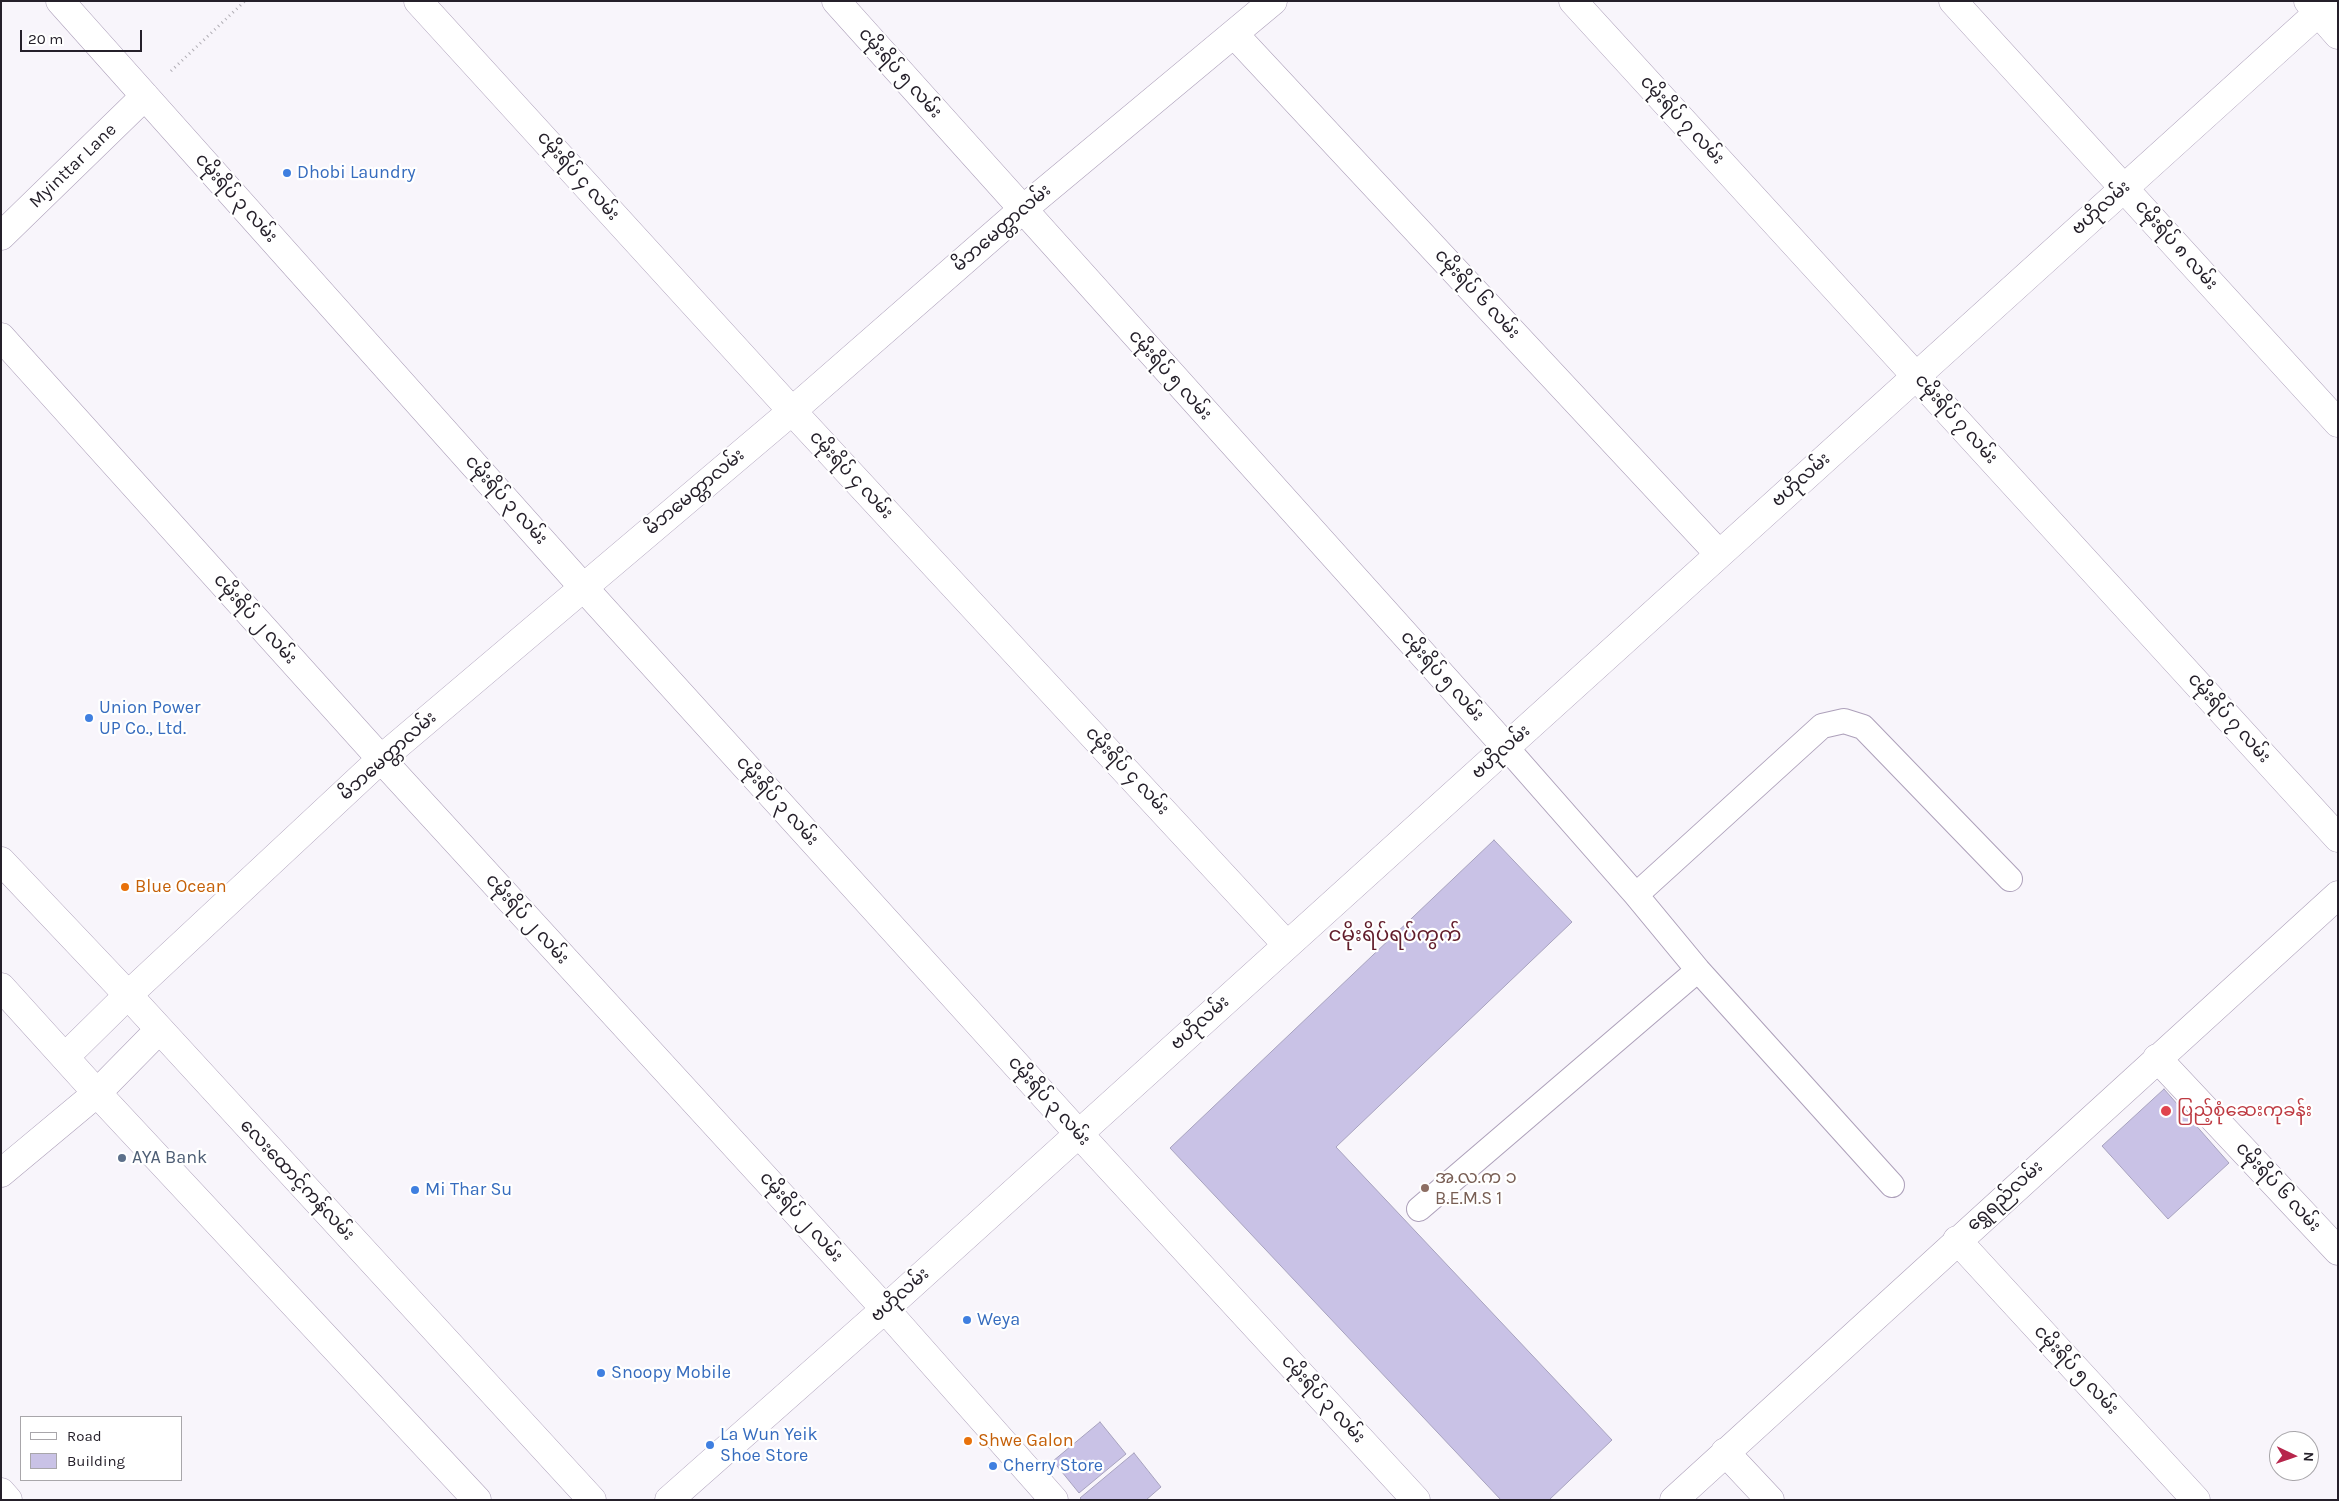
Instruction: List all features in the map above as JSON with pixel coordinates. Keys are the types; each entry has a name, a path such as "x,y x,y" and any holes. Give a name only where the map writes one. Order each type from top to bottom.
{"street":[{"name":"ငမိုးရိပ် ၃ လမ်း","path":"60,1 583,587 1078,1134 1416,1500"},
{"name":"ငမိုးရိပ် ၄ လမ်း","path":"418,1 792,411 1287,945"},
{"name":"ငမိုးရိပ် ၅ လမ်း","path":"836,1 1506,747"},
{"name":"မိဘမေတ္တာလမ်း","path":"65,1057 128,995 381,759 792,411 1022,210 1273,1"},
{"name":"ငမိုးရိပ် ၇ လမ်း","path":"1573,1 2338,838"},
{"name":"ငမိုးရိပ် ၈ လမ်း","path":"1953,1 2338,423"},
{"name":"ဗဟိုလမ်း","path":"669,1500 885,1309 2124,188 2319,5"},
{"path":"2319,5 2338,35"},
{"name":"ငမိုးရိပ် ၆ လမ်း","path":"1234,34 1719,554"},
{"name":"Myinttar Lane","path":"1,236 145,96"},
{"name":"ငမိုးရိပ် ၂ လမ်း","path":"1,337 381,759 885,1309 1054,1500"},
{"name":"လေးထောင့်ကန်လမ်း","path":"1,861 128,995 592,1500"},
{"name":"ရွှေရည်လမ်း","path":"1674,1500 1957,1240 2338,895"},
{"path":"1,987 97,1093 477,1500"},
{"path":"1,1173 97,1093 159,1030"},
{"name":"ငမိုးရိပ် ၆ လမ်း","path":"2157,1058 2338,1251"},
{"name":"ငမိုးရိပ် ၅ လမ်း","path":"1957,1240 2196,1500"},
{"path":"1725,1452 1770,1500"},
{"path":"1,1492 8,1500"}],"lane":[{"path":"1636,895 1822,726 1844,721 1863,727 2010,879"},
{"path":"1506,747 1636,895 1698,970 1892,1186"},
{"path":"1420,1209 1698,970"}],"path":[{"path":"145,96 245,1"}],"building":[{"path":"1494,840 1572,922 1336,1147 1612,1440 1549,1500 1501,1500 1170,1148"},
{"path":"2164,1089 2229,1163 2168,1219 2102,1146"},
{"path":"1100,1422 1126,1454 1079,1493 1053,1461"},
{"path":"1134,1453 1161,1487 1146,1500 1082,1500 1080,1498"}],"place":[{"name":"Dhobi Laundry","path":"287,173"},
{"name":"Union Power UP Co., Ltd.","path":"89,718"},
{"name":"Blue Ocean","path":"125,887"},
{"name":"ပြည့်စုံဆေးကုခန်း","path":"2166,1111"},
{"name":"AYA Bank","path":"122,1158"},
{"name":"အ.လ.က ၁ B.E.M.S 1","path":"1425,1188"},
{"name":"Mi Thar Su","path":"415,1190"},
{"name":"Weya","path":"967,1320"},
{"name":"Snoopy Mobile","path":"601,1373"},
{"name":"Shwe Galon","path":"968,1441"},
{"name":"La Wun Yeik Shoe Store","path":"710,1445"},
{"name":"Cherry Store","path":"993,1466"}],"district":[{"name":"ငမိုးရိပ်ရပ်ကွက်","path":"1395,935"}]}
